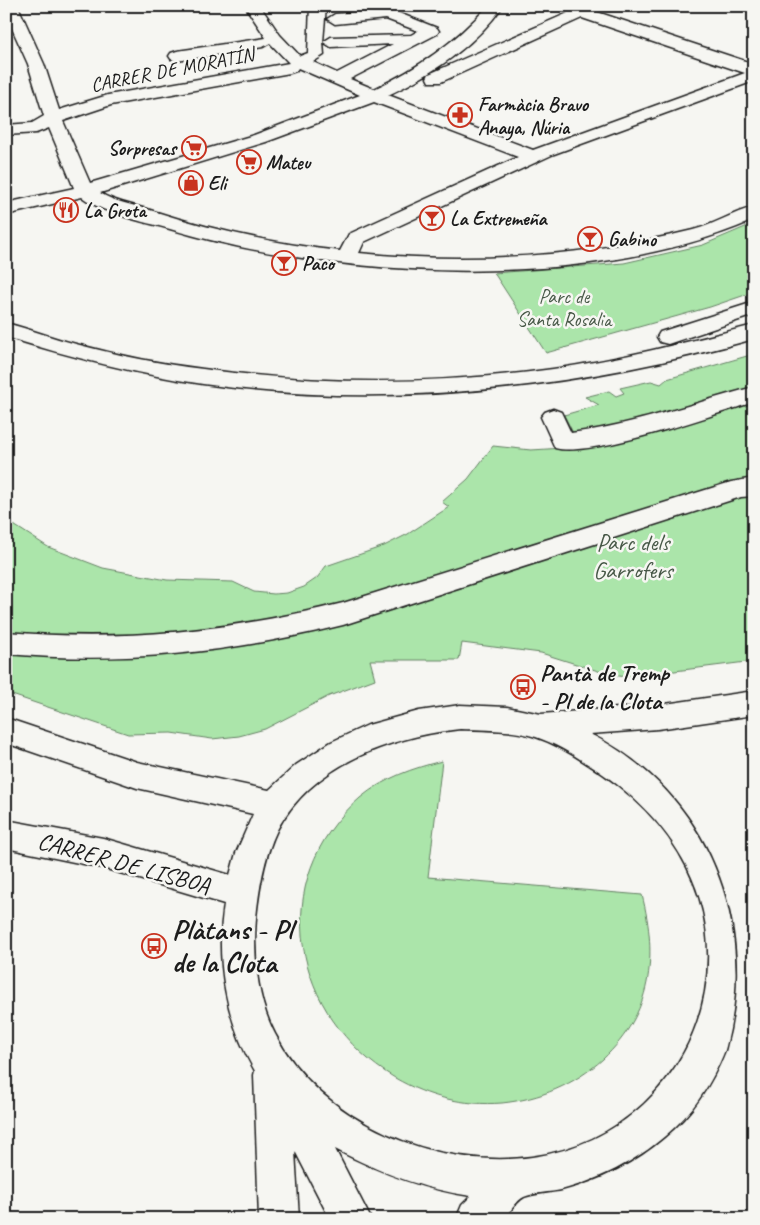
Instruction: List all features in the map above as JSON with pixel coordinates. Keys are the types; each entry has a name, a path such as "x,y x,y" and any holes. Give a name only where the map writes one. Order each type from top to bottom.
{"street":[{"path":"10,6 12,27 36,64 54,118 86,191 98,200 198,232 268,247 347,257 486,263 614,254 702,234 754,213"},
{"path":"252,6 293,65 334,71 369,62 431,31 367,6"},
{"name":"CARRER DE MORATÍN","path":"6,130 36,128 54,118 108,100 293,65 308,60 316,55 315,36 318,6"},
{"path":"377,97 456,49 472,35 496,6"},
{"path":"563,6 754,70"},
{"path":"6,208 86,191 271,136 377,97 406,90 582,12"},
{"path":"335,19 386,14"},
{"path":"330,42 417,39"},
{"path":"177,56 263,42"},
{"path":"334,71 377,97 494,140 533,158"},
{"path":"347,257 356,238 533,158 754,75"},
{"path":"555,376 754,308"},
{"path":"6,330 55,346 130,365 271,385 389,390 555,376 754,332"},
{"path":"553,417 563,442 577,441 622,434 754,394"},
{"path":"6,643 94,650 146,648 219,641 297,627 740,488 754,486"},
{"path":"350,1219 271,1064 252,1022 242,984 238,953 238,923 241,894 254,848 275,805 302,778 343,749 400,726 429,720 460,717 490,718 538,725 658,717 754,703"},
{"path":"271,1064 300,1098 336,1127 376,1150 420,1167 468,1177 515,1178 550,1173 584,1163 620,1146 651,1124 678,1098 699,1068 714,1035 724,998 727,961 723,924 714,889 699,856 680,825 658,798 616,764 568,738 538,725"},
{"path":"6,730 138,775 275,805"},
{"name":"CARRER DE LISBOA","path":"6,834 103,853 241,894"},
{"path":"271,1064 279,1219"},
{"path":"476,1219 515,1178"}],"green space":[{"name":"Parc de Santa Rosalia","path":"750,225 754,231 754,292 710,307 546,353 494,273 624,263 703,245"},
{"name":"Parc dels Garrofers","path":"754,354 754,661 627,677 611,675 541,653 462,643 459,660 370,660 375,679 329,696 265,729 239,736 212,739 171,733 128,734 6,693 6,520 48,547 103,568 167,580 233,582 254,592 287,593 304,587 317,578 326,566 384,546 408,534 449,507 442,502 468,479 493,446 531,450 580,447 564,415 599,405 585,397 609,391 616,396 624,393 620,388 651,381 661,384 667,379"},
{"path":"442,761 428,877 642,895 650,940 650,962 647,983 632,1023 603,1059 592,1068 556,1089 530,1098 488,1104 446,1099 407,1085 395,1078 360,1052 333,1020 314,984 303,946 302,907 311,868 330,831 360,798 369,791 389,779"}],"place":[{"name":"Farmàcia Bravo Anaya, Núria","path":"460,115"},
{"name":"Sorpresas","path":"194,148"},
{"name":"Mateu","path":"249,162"},
{"name":"Eli","path":"191,183"},
{"name":"La Grota","path":"66,210"},
{"name":"La Extremeña","path":"432,218"},
{"name":"Gabino","path":"590,239"},
{"name":"Paco","path":"284,263"},
{"name":"Pantà de Tremp - Pl de la Clota","path":"523,687"},
{"name":"Plàtans - Pl de la Clota","path":"154,946"}]}
